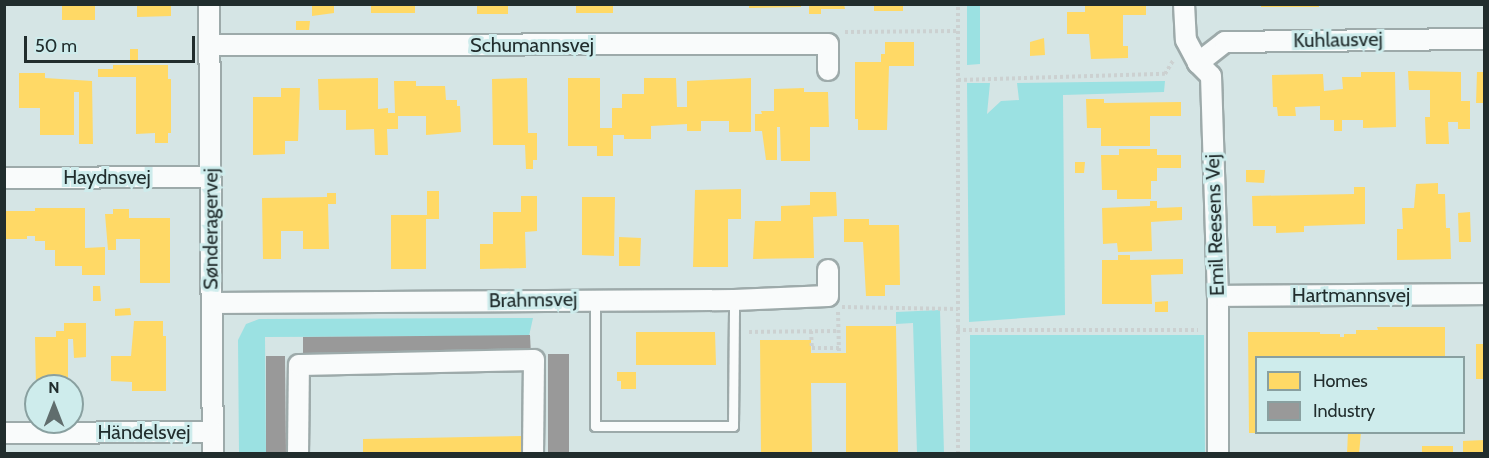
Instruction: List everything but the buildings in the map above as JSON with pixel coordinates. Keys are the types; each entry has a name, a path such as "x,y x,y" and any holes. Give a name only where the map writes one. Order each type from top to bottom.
{"street":[{"name":"Sønderagervej","path":"209,4 213,453"},
{"name":"Emil Reesens Vej","path":"1184,4 1186,40 1198,63 1211,76 1218,296 1216,330 1218,453"},
{"name":"Kuhlausvej","path":"1198,63 1225,42 1485,39"},
{"name":"Schumannsvej","path":"209,45 828,44"},
{"path":"828,44 828,70"},
{"name":"Haydnsvej","path":"4,178 210,177"},
{"path":"828,270 828,296"},
{"name":"Hartmannsvej","path":"1218,296 1485,294"},
{"name":"Brahmsvej","path":"212,303 734,300 828,296"},
{"path":"298,453 299,365 534,360 533,453"},
{"name":"Händelsvej","path":"4,433 212,432"}],"lane":[{"path":"595,300 595,426 733,426 734,300"}],"path":[{"path":"958,4 958,453"},
{"path":"828,44 843,33 958,31"},
{"path":"958,80 1165,74 1186,40"},
{"path":"828,296 845,309 958,309"},
{"path":"957,330 1216,330"},
{"path":"812,331 812,348 839,350 839,339"},
{"path":"734,332 839,331"}],"shaded area":[{"path":"967,5 980,5 980,64 967,65"},
{"path":"1165,81 1164,92 1063,95 1065,315 969,322 967,83 990,83 987,114 1001,101 1019,100 1017,83"},
{"path":"940,310 944,453 917,453 913,323 896,324 896,312"},
{"path":"533,318 529,336 265,337 266,453 239,453 238,340 246,324 259,319"},
{"path":"970,335 1204,335 1205,453 970,453"}]}
